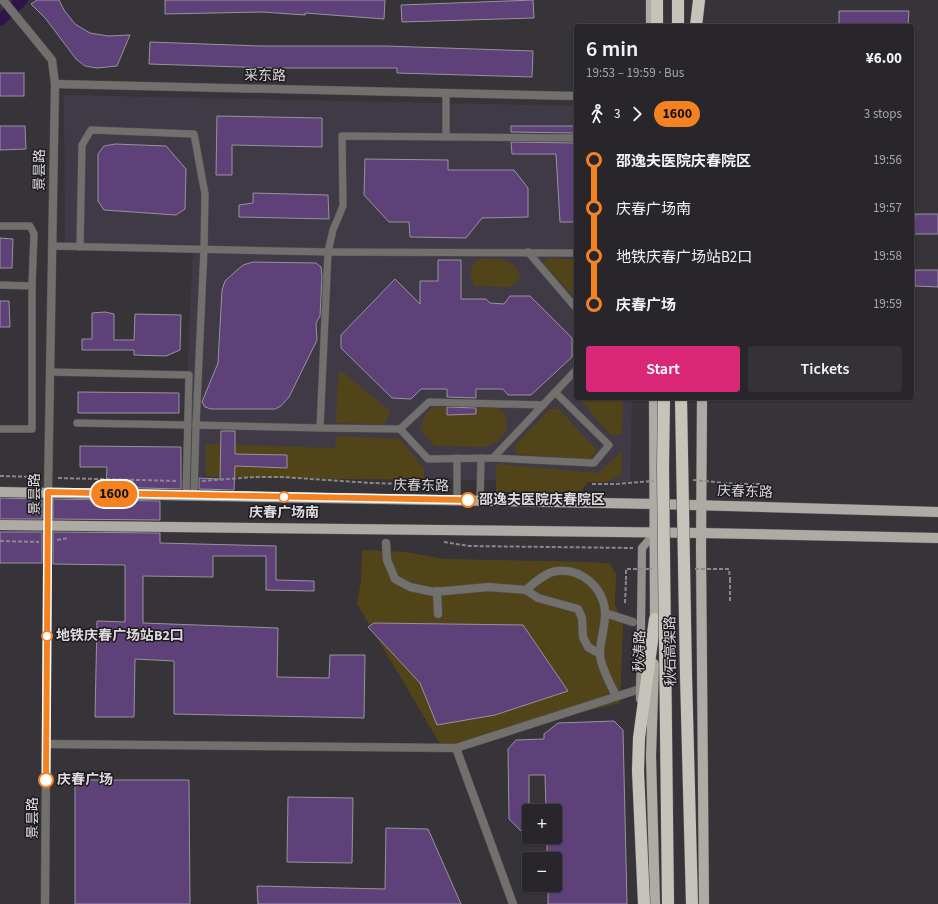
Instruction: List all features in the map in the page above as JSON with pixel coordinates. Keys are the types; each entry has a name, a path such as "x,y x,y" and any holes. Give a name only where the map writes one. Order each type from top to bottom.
{"highway":[{"path":"657,0 657,24"},
{"path":"678,0 678,24"},
{"path":"695,24 699,0"},
{"name":"秋石高架路","path":"664,400 663,468 668,904"},
{"name":"秋石高架路","path":"681,400 692,904"},
{"path":"644,904 638,771 639,738 655,619"}],"main road":[{"path":"651,0 651,24"},
{"path":"694,0 695,24"},
{"name":"秋涛路","path":"654,400 655,619 651,756 655,904"},
{"path":"702,400 701,533 704,904"},
{"name":"庆春东路","path":"0,492 702,505 938,512"},
{"path":"0,525 701,533 938,538"},
{"path":"639,904 642,548 655,533"}],"street":[{"path":"5,2 52,60 55,84"},
{"name":"采东路","path":"55,84 574,96"},
{"name":"景昙路","path":"45,904 48,478 55,84"},
{"path":"386,542 387,560 395,579 410,587 434,592 489,587 526,590 538,598 578,609 582,618 583,637 588,647 600,654"},
{"path":"526,590 538,579 556,571 574,572 585,577 595,586 602,601 605,613 600,654 616,696"},
{"path":"438,591 438,614"},
{"path":"605,613 633,622"},
{"path":"46,744 456,748 640,689"},
{"path":"456,748 513,904"}],"lane":[{"path":"446,93 446,137"},
{"path":"80,247 82,144 91,130 194,134 205,194 194,481 190,495"},
{"path":"320,428 328,252 333,230 343,206 342,136 574,138"},
{"path":"0,226 30,226 34,234 32,286 32,429 0,429"},
{"path":"52,246 328,252 574,253"},
{"path":"528,252 574,306"},
{"path":"0,285 32,286"},
{"path":"50,372 189,375 186,481 190,495"},
{"path":"493,458 574,372"},
{"path":"400,429 428,459 493,458 594,463 609,445 555,392"},
{"path":"196,425 400,429 429,402 543,405"},
{"path":"77,423 188,425"},
{"path":"457,458 457,500"},
{"path":"480,501 481,458"}],"path":[{"path":"0,476 186,481"},
{"path":"194,481 281,477 306,480 440,485 457,500"},
{"path":"592,484 616,484"},
{"path":"738,484 761,484"},
{"path":"730,579 730,601"},
{"path":"626,580 626,603"}],"shaded area":[{"path":"64,95 574,106 574,400 632,400 630,482 183,476 193,244 65,245"},
{"path":"549,258 574,260 574,297 543,263"},
{"path":"476,259 502,259 514,265 521,277 512,287 474,286 470,272"},
{"path":"338,372 344,373 391,412 384,424 336,423"},
{"path":"580,400 623,400 622,435 610,434"},
{"path":"433,407 497,408 504,412 508,428 498,441 486,447 435,446 419,428 426,414"},
{"path":"550,409 559,409 597,450 589,460 517,454 515,445"},
{"path":"336,436 400,439 424,468 424,480 206,477 206,444 335,448"},
{"path":"622,451 622,474 608,482 588,482 579,494 496,492 496,464 598,473"},
{"path":"362,550 406,552 444,559 592,562 610,564 616,574 615,605 623,624 620,703 442,747 357,604 361,581"}],"building":[{"path":"37,0 59,0 64,10 75,24 90,33 108,36 130,35 117,66 97,68 85,66 76,59 46,19 31,4"},
{"path":"165,0 385,0 384,19 305,13 305,15 262,12 165,14"},
{"path":"533,0 534,18 402,22 401,5"},
{"path":"839,11 909,11 908,24 839,24"},
{"path":"150,42 260,46 386,46 533,51 532,77 397,73 397,68 271,68 149,64"},
{"path":"0,73 24,73 24,96 0,96"},
{"path":"217,116 322,118 322,147 232,145 232,175 216,175"},
{"path":"0,126 25,126 26,149 0,150"},
{"path":"511,126 574,126 574,133 511,132"},
{"path":"511,142 574,143 574,222 560,222 556,154 512,154"},
{"path":"115,144 166,146 186,169 185,209 176,215 104,210 98,201 98,154 104,146"},
{"path":"365,159 448,160 448,170 514,170 528,188 528,217 482,218 466,238 410,237 409,222 389,222 364,195"},
{"path":"253,193 328,195 329,219 239,217 239,205 253,203"},
{"path":"915,214 938,214 938,234 914,234"},
{"path":"0,238 13,239 12,268 0,268"},
{"path":"438,260 461,260 461,299 486,299 490,303 504,304 510,296 530,296 572,338 572,357 531,395 508,395 503,389 476,389 476,398 447,397 447,389 421,389 411,399 392,398 341,348 341,335 395,279 420,304 420,281 438,281"},
{"path":"253,262 316,263 321,267 320,316 316,323 317,340 289,397 281,406 275,409 211,409 205,407 202,402 218,363 222,290 225,281 236,271 243,265"},
{"path":"915,270 938,270 938,287 915,286"},
{"path":"0,301 9,301 10,327 0,327"},
{"path":"105,312 114,314 114,340 134,340 135,314 181,315 180,350 166,356 134,355 134,350 82,350 82,339 92,339 92,313"},
{"path":"78,392 179,393 179,413 78,413"},
{"path":"447,407 476,408 476,414 447,415"},
{"path":"221,431 235,431 235,454 287,455 287,468 235,466 234,490 199,489 199,478 220,479"},
{"path":"80,446 181,447 181,489 106,487 107,467 80,467"},
{"path":"0,498 42,499 42,519 0,519"},
{"path":"53,499 160,501 160,520 53,519"},
{"path":"0,532 42,532 42,563 0,563"},
{"path":"53,532 160,533 160,543 276,546 276,580 314,581 314,591 266,590 266,556 213,556 213,577 143,576 143,623 278,628 277,677 329,678 330,655 365,655 364,718 174,714 174,661 135,659 134,717 95,717 97,621 125,622 125,565 53,564"},
{"path":"374,623 523,625 568,691 495,715 437,725 420,683 368,627"},
{"path":"614,721 623,730 627,904 548,904 548,892 562,892 562,852 547,852 547,844 562,844 562,804 546,804 545,775 529,775 529,804 522,804 522,831 509,819 508,749 516,740 544,739 544,734 558,723"},
{"path":"75,780 189,780 190,904 75,904"},
{"path":"288,797 353,798 352,863 287,862"},
{"path":"386,828 428,829 461,904 258,904 257,886 385,889"}],"waterway":[{"path":"0,20 22,0"}],"bus line":[{"name":"1600","path":"46,780 48,492 468,500"}],"place":[{"name":"庆春广场南","path":"284,497"},
{"name":"邵逸夫医院庆春院区","path":"468,500"},
{"name":"地铁庆春广场站B2口","path":"47,636"},
{"name":"庆春广场","path":"46,780"}]}
